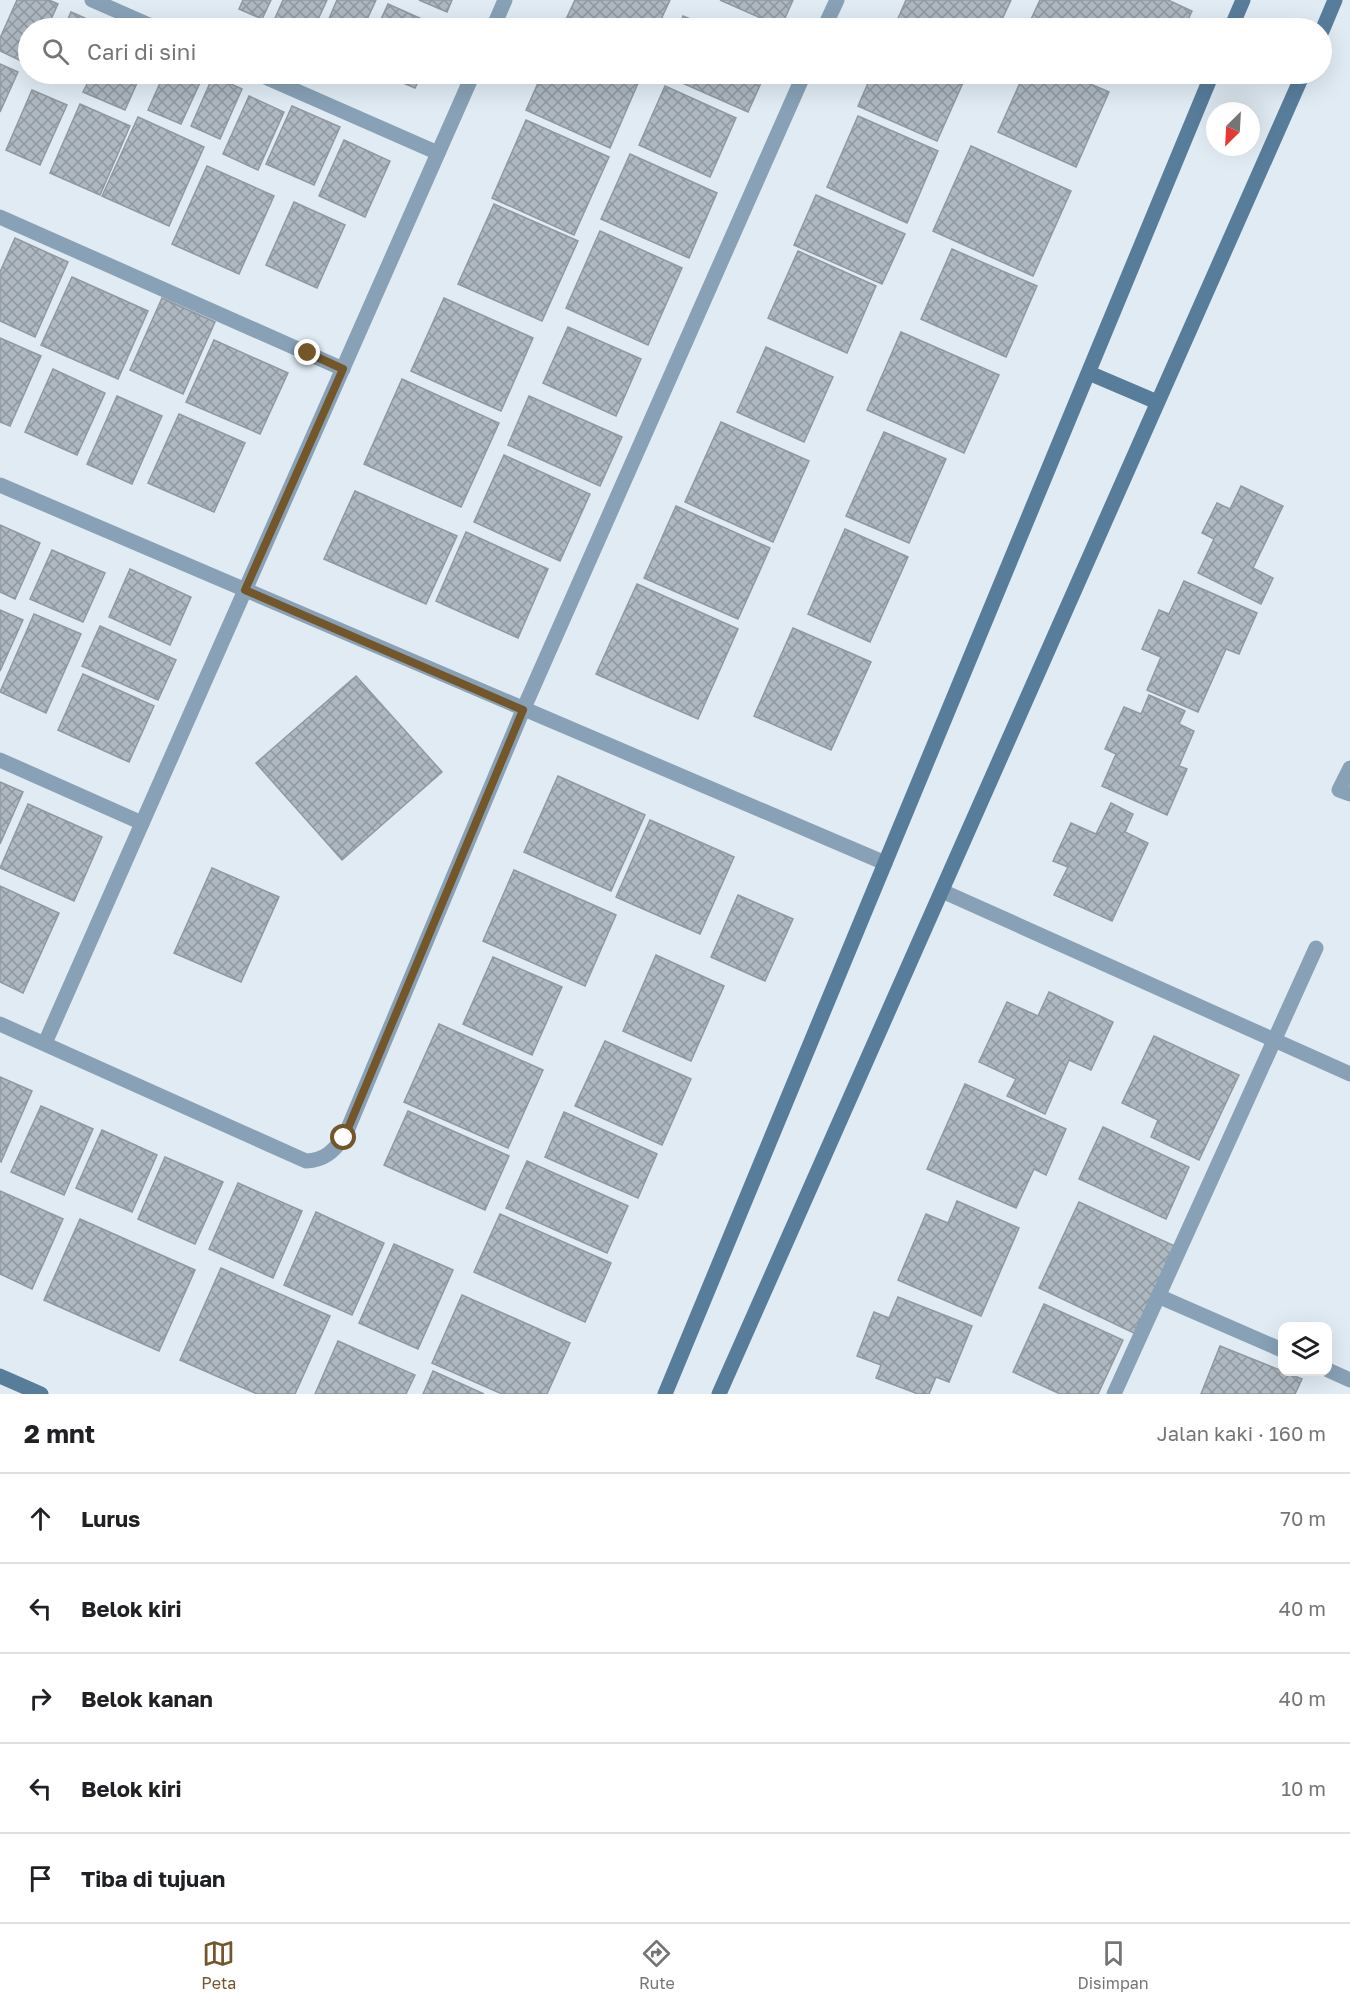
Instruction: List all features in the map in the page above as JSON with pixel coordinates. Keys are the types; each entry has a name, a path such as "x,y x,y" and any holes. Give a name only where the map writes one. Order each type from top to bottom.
{"street":[{"path":"92,0 133,18"},
{"path":"497,18 505,0"},
{"path":"829,18 837,0"},
{"path":"1235,18 1243,0"},
{"path":"1327,18 1335,0"},
{"path":"281,84 438,153"},
{"path":"45,1043 469,84"},
{"path":"0,1024 306,1161 320,1160 331,1154 344,1138 523,710 800,84"},
{"path":"665,1394 1208,84"},
{"path":"719,1394 1299,84"},
{"path":"0,217 343,369"},
{"path":"1089,373 1157,402"},
{"path":"0,485 885,863"},
{"path":"0,760 142,823"},
{"path":"1350,768 1339,790 1350,794"},
{"path":"942,891 1350,1074"},
{"path":"1114,1394 1317,948"},
{"path":"1158,1296 1278,1348"},
{"path":"1332,1372 1350,1380"},
{"path":"0,1376 41,1394"}],"building":[{"path":"17,0 49,0 58,4 52,18 18,18 18,59 0,51 0,38"},
{"path":"243,0 271,0 262,18 239,9"},
{"path":"283,0 327,0 319,18 275,18"},
{"path":"337,0 376,0 368,18 329,18"},
{"path":"419,0 452,0 447,12"},
{"path":"575,0 670,0 662,18 567,18"},
{"path":"720,0 793,0 785,18 761,18"},
{"path":"906,0 1011,0 1003,18 898,18"},
{"path":"1040,0 1168,0 1192,11 1189,18 1032,18"},
{"path":"388,4 420,18 382,18"},
{"path":"71,12 85,18 68,18"},
{"path":"0,64 18,72 0,112"},
{"path":"87,84 137,84 125,110 83,92"},
{"path":"160,84 199,84 181,124 148,110"},
{"path":"209,84 231,84 242,89 220,139 191,126"},
{"path":"406,84 417,84 415,88"},
{"path":"538,84 638,84 610,148 526,110"},
{"path":"685,84 761,84 748,112"},
{"path":"868,84 962,84 937,141 858,106"},
{"path":"1020,84 1090,84 1109,92 1076,167 998,132"},
{"path":"665,86 736,118 710,177 639,145"},
{"path":"32,90 67,105 40,165 6,150"},
{"path":"249,96 284,112 258,170 223,154"},
{"path":"80,104 130,126 100,195 50,173"},
{"path":"292,106 340,127 314,185 266,164"},
{"path":"858,116 938,151 907,223 827,187"},
{"path":"138,117 204,147 169,226 102,196"},
{"path":"526,120 609,157 574,235 492,198"},
{"path":"344,140 390,161 365,217 319,196"},
{"path":"971,146 1071,191 1033,276 933,231"},
{"path":"630,154 717,193 689,258 601,219"},
{"path":"207,166 274,196 239,274 172,244"},
{"path":"816,195 905,234 882,284 794,245"},
{"path":"294,202 345,225 317,288 266,265"},
{"path":"494,204 578,241 542,321 458,284"},
{"path":"600,231 682,268 648,345 566,308"},
{"path":"15,238 68,262 35,337 0,321 0,272"},
{"path":"952,249 1037,286 1006,357 921,319"},
{"path":"798,251 876,286 847,353 768,318"},
{"path":"72,277 148,311 118,379 41,345"},
{"path":"162,298 215,322 183,394 130,370"},
{"path":"444,298 533,338 501,411 411,371"},
{"path":"568,327 641,359 616,416 543,383"},
{"path":"901,332 999,375 964,453 867,410"},
{"path":"0,338 41,356 10,426 0,422"},
{"path":"214,340 288,373 260,434 186,402"},
{"path":"766,347 833,377 804,442 737,412"},
{"path":"53,369 105,393 77,455 25,432"},
{"path":"402,379 499,423 461,507 364,464"},
{"path":"117,396 162,416 132,484 87,464"},
{"path":"529,396 622,437 600,486 508,445"},
{"path":"179,414 245,443 214,512 148,483"},
{"path":"721,422 809,461 773,542 685,502"},
{"path":"884,432 946,459 909,543 846,516"},
{"path":"504,455 590,494 560,561 474,522"},
{"path":"1241,486 1283,506 1253,568 1273,578 1261,604 1198,573 1214,539 1202,533 1217,503 1230,509"},
{"path":"355,491 457,536 426,604 324,559"},
{"path":"676,506 770,548 738,619 644,578"},
{"path":"0,525 40,543 15,599 0,592"},
{"path":"845,529 908,557 870,642 808,614"},
{"path":"466,532 548,569 518,638 436,601"},
{"path":"52,550 105,573 83,622 30,599"},
{"path":"130,569 191,597 170,645 109,617"},
{"path":"1184,581 1257,613 1239,654 1226,649 1198,712 1147,690 1161,657 1142,649 1159,610 1169,614"},
{"path":"637,584 738,629 698,719 596,674"},
{"path":"0,610 23,620 0,671"},
{"path":"34,614 81,634 46,713 0,692"},
{"path":"100,626 176,660 158,700 82,666"},
{"path":"793,628 871,662 831,750 754,716"},
{"path":"83,674 154,706 129,762 58,730"},
{"path":"356,676 442,772 342,860 256,763"},
{"path":"1149,695 1185,711 1179,724 1194,731 1179,766 1187,769 1167,815 1102,786 1116,754 1105,749 1124,707 1141,714"},
{"path":"558,776 645,815 611,891 524,852"},
{"path":"0,782 23,792 0,844"},
{"path":"1111,803 1133,814 1125,832 1148,843 1112,921 1054,895 1068,867 1053,861 1071,823 1096,834"},
{"path":"28,804 102,837 74,901 0,868"},
{"path":"650,820 734,857 700,934 616,897"},
{"path":"212,868 279,897 241,982 174,953"},
{"path":"514,870 616,915 585,986 483,941"},
{"path":"0,886 59,913 23,993 0,982"},
{"path":"738,895 793,919 765,981 711,957"},
{"path":"656,955 724,986 691,1061 623,1031"},
{"path":"493,957 562,987 532,1055 463,1024"},
{"path":"1049,992 1113,1022 1091,1070 1069,1060 1045,1114 1007,1096 1016,1079 979,1062 1007,1002 1038,1016"},
{"path":"439,1024 543,1070 508,1148 404,1102"},
{"path":"1154,1036 1239,1075 1199,1160 1151,1137 1158,1120 1122,1103"},
{"path":"605,1041 691,1079 662,1145 575,1106"},
{"path":"0,1077 32,1091 1,1162 0,1161"},
{"path":"965,1084 1066,1129 1046,1175 1034,1169 1016,1208 927,1169"},
{"path":"41,1106 93,1129 64,1195 11,1172"},
{"path":"408,1111 509,1156 485,1210 384,1165"},
{"path":"564,1112 657,1154 638,1198 545,1157"},
{"path":"1103,1127 1189,1167 1166,1219 1079,1179"},
{"path":"102,1130 157,1155 132,1212 76,1188"},
{"path":"165,1157 223,1182 195,1244 138,1219"},
{"path":"527,1161 628,1206 607,1253 506,1208"},
{"path":"238,1183 302,1211 273,1278 209,1249"},
{"path":"0,1191 63,1219 32,1289 0,1274"},
{"path":"957,1201 1019,1228 981,1316 898,1280 926,1214 948,1223"},
{"path":"1079,1202 1177,1247 1136,1334 1039,1288"},
{"path":"316,1212 384,1243 352,1315 284,1285"},
{"path":"500,1214 611,1263 585,1322 474,1272"},
{"path":"80,1219 195,1270 159,1351 44,1300"},
{"path":"394,1244 453,1270 418,1349 359,1323"},
{"path":"221,1268 330,1316 295,1394 257,1394 180,1360"},
{"path":"462,1295 570,1343 547,1394 502,1394 432,1363"},
{"path":"898,1297 972,1326 949,1382 936,1377 929,1394 918,1394 876,1378 881,1365 857,1356 874,1312 889,1318"},
{"path":"1044,1304 1123,1340 1098,1394 1060,1394 1013,1372"},
{"path":"338,1341 415,1375 406,1394 315,1394"},
{"path":"1220,1346 1278,1369 1278,1376 1295,1376 1302,1379 1295,1394 1201,1394"},
{"path":"433,1371 484,1394 423,1394"}],"route":[{"path":"308,353 343,369 245,590 523,710 344,1138"}]}
